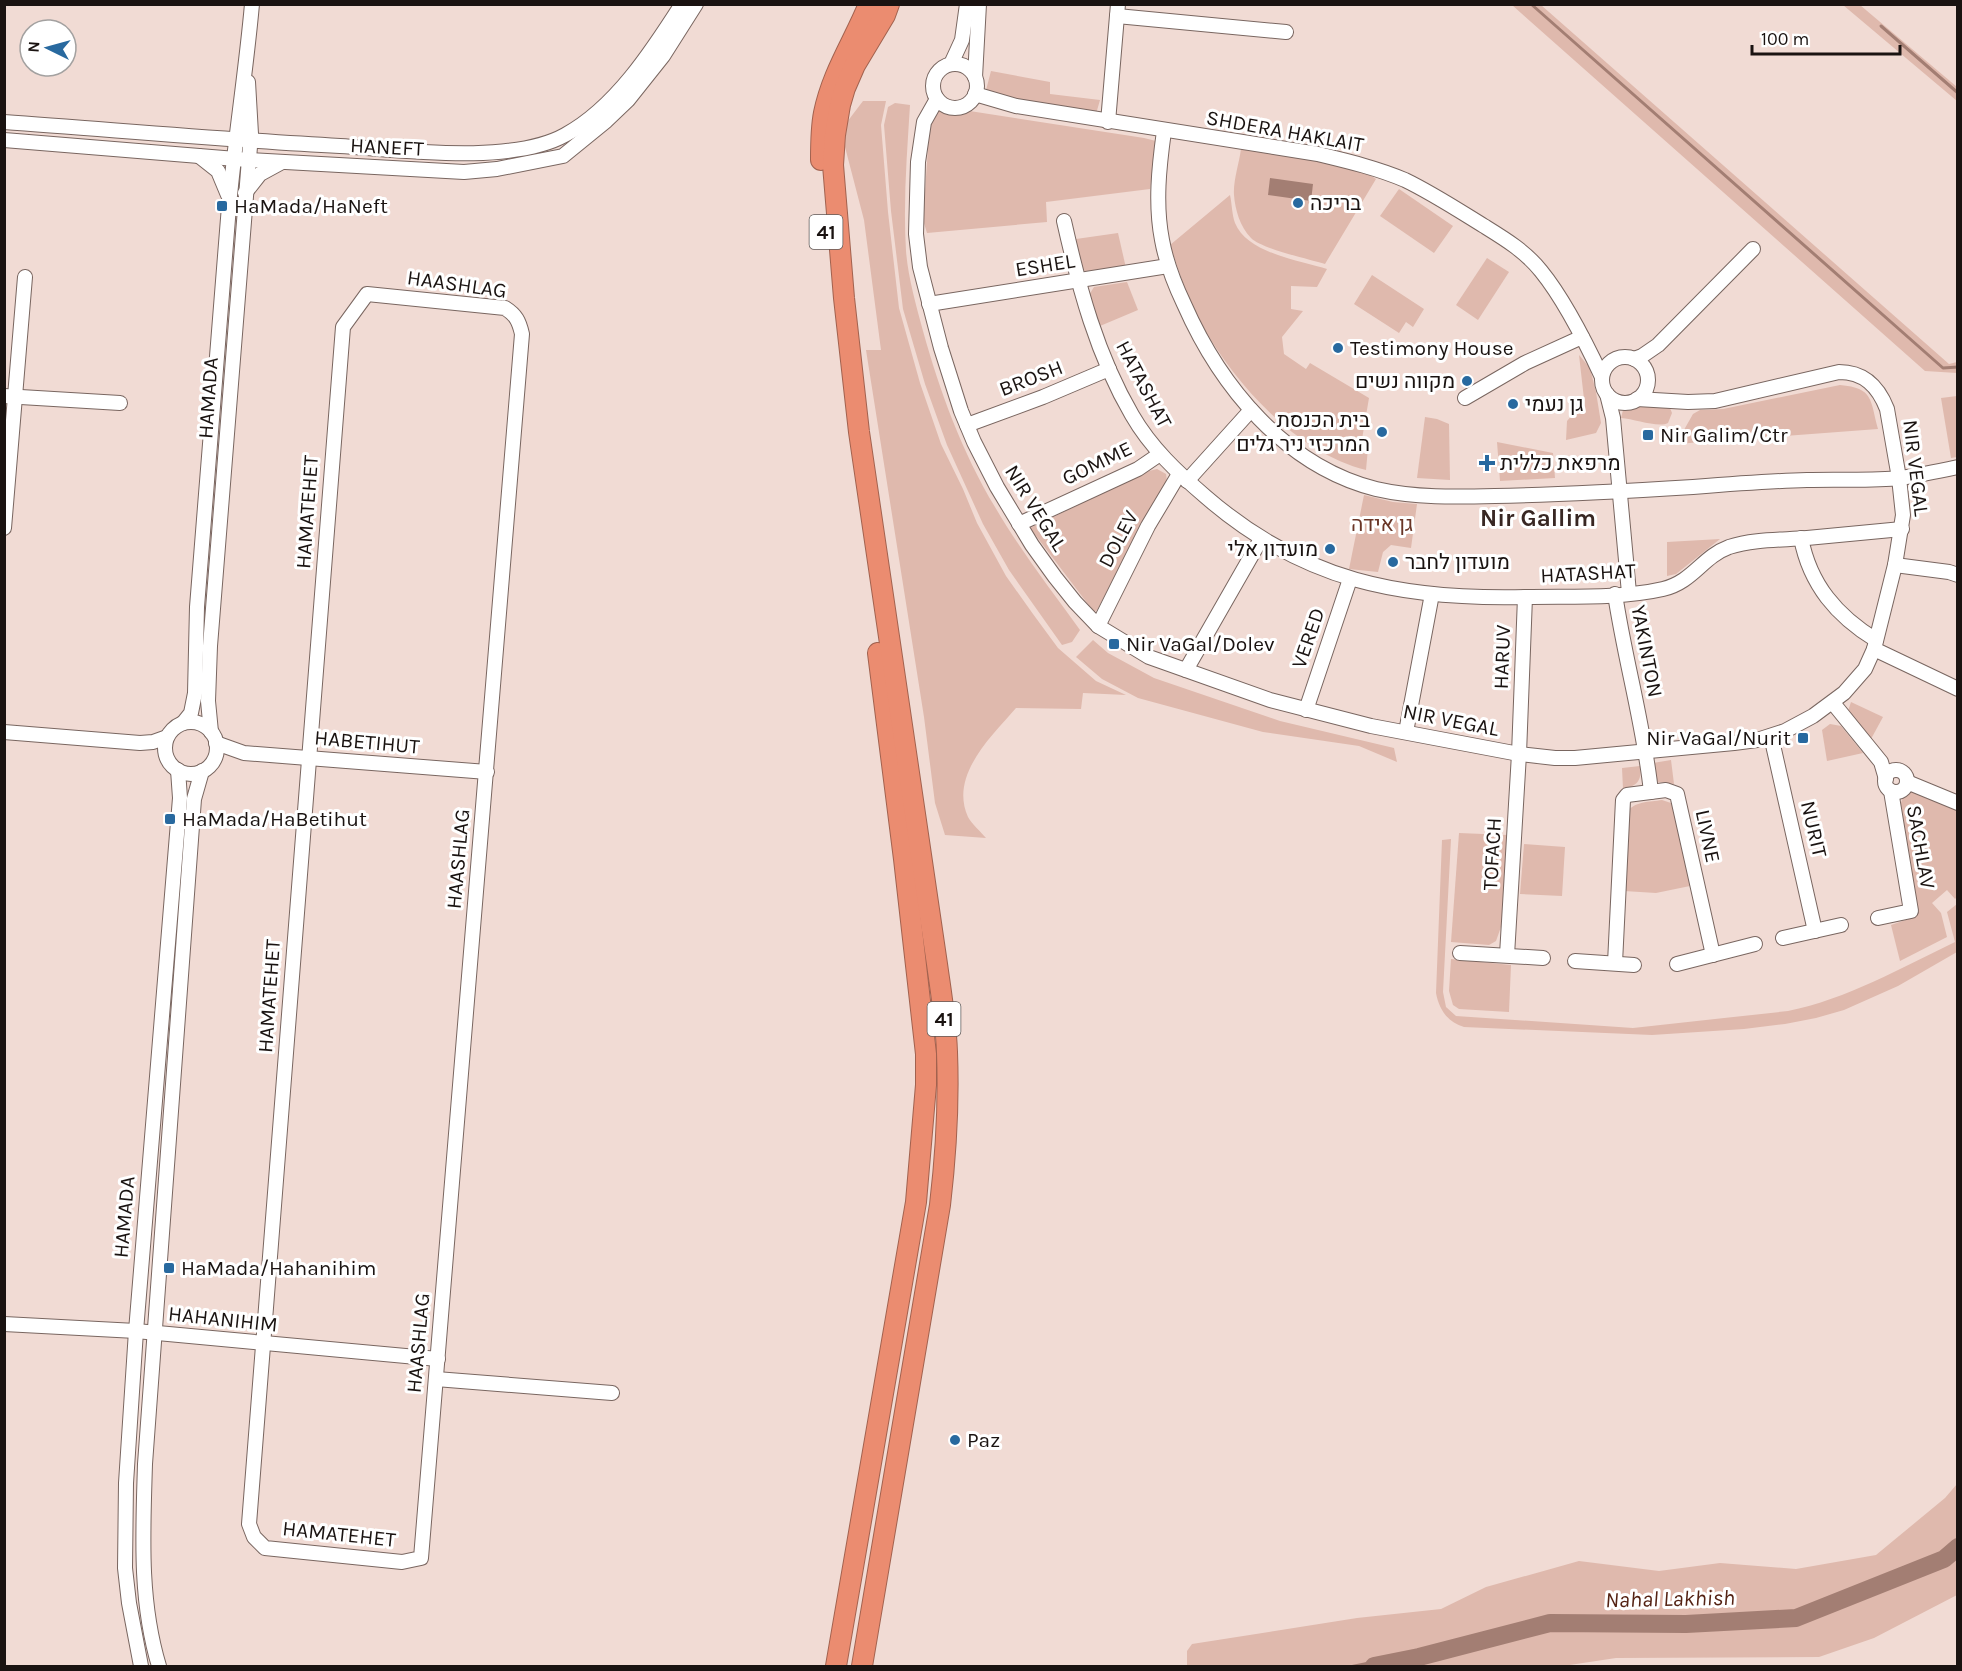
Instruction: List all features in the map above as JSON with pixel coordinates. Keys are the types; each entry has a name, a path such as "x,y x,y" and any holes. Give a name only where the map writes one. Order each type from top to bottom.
{"highway":[{"name":"41","path":"836,1666 916,1202 926,1085 926,1054 900,824 838,366 821,169 822,123 830,90 838,68 869,4"},
{"name":"41","path":"862,1666 938,1215 946,1150 948,1083 947,1049 937,964 859,432 844,298 833,165 835,135 845,88 855,65 885,15 889,4"}],"street":[{"name":"HAMADA","path":"183,723 191,713 195,693 197,607 230,200 235,140 247,68 252,4"},
{"name":"HANEFT","path":"4,122 235,140 464,153 495,152 548,143 566,135 618,92 636,72 682,4"},
{"name":"HANEFT","path":"4,140 282,162 464,172 497,169 563,156 606,121 628,100 663,56 696,4"},
{"path":"967,4 977,88 972,100 960,107 947,107 937,99 933,85 934,77 944,66 951,64 965,66 975,77"},
{"path":"951,64 962,40 971,29 979,4"},
{"path":"1108,122 1117,10 1286,32"},
{"name":"HAMADA","path":"214,738 208,701 210,646 250,141 251,118 247,68"},
{"name":"SHDERA HAKLAIT","path":"975,94 1016,106 1329,157 1383,172 1426,191 1505,239 1526,255 1551,285 1602,377"},
{"name":"NIR VEGAL","path":"937,99 924,122 922,131 916,234 920,267 951,381 985,465 1019,524 1055,577 1098,626 1137,651 1252,694 1306,710 1519,754 1575,758 1734,743 1771,736 1814,716 1833,702 1865,669 1875,645 1895,565 1903,515 1899,478 1887,409 1883,399 1872,384 1856,374 1839,372 1715,401 1631,401"},
{"path":"251,118 261,132 282,143"},
{"path":"1164,131 1159,170 1159,220 1168,266 1206,350 1251,410 1300,453 1351,481 1377,489 1407,494 1473,497 1802,480 1899,478 1958,467"},
{"path":"197,155 218,171 230,200"},
{"path":"245,193 260,174 282,162"},
{"name":"HATASHAT","path":"1064,221 1084,304 1109,369 1131,414 1160,454 1183,478 1260,539 1296,558 1350,579 1432,594 1488,598 1622,594 1676,586 1712,557 1732,546 1902,529"},
{"path":"1634,359 1658,345 1753,249"},
{"name":"ESHEL","path":"929,304 1168,266"},
{"path":"4,528 10,396 25,277"},
{"name":"HAMATEHET","path":"368,294 343,327 249,1524 254,1538 265,1548 402,1562 421,1558"},
{"name":"HAASHLAG","path":"368,294 505,308 519,321 522,334 421,1558"},
{"path":"1465,398 1532,360 1585,344 1602,358 1622,357 1634,359 1642,364 1660,396 1670,400"},
{"path":"1612,418 1615,410 1644,393 1647,376 1658,345"},
{"path":"1614,359 1608,364 1602,377 1602,385 1607,394 1617,402 1631,401"},
{"name":"BROSH","path":"967,425 1043,397 1109,369"},
{"name":"YAKINTON","path":"1607,394 1612,418 1619,491 1626,661 1647,751"},
{"path":"10,396 120,403"},
{"name":"DOLEV","path":"1098,626 1148,526 1183,478 1251,410"},
{"name":"GOMME","path":"1019,524 1138,469 1160,454"},
{"path":"1801,538 1806,562 1812,575 1845,620 1875,645 1958,689"},
{"path":"1186,670 1260,539"},
{"path":"1895,565 1954,572"},
{"name":"VERED","path":"1306,710 1350,579"},
{"path":"1406,732 1432,594"},
{"name":"HARUV","path":"1519,754 1525,597"},
{"path":"1833,702 1881,762 1891,780 1902,790 1907,782 1958,803"},
{"path":"183,723 198,723 214,738 214,759 202,771 189,773 178,770 167,756 165,749 167,737 172,730 183,723"},
{"path":"4,732 140,743 153,742 167,737"},
{"name":"NURIT","path":"1771,736 1815,931"},
{"name":"HABETIHUT","path":"214,738 244,753"},
{"path":"140,743 167,756"},
{"path":"1615,963 1622,806 1627,795 1651,792 1647,751"},
{"name":"HABETIHUT","path":"214,759 244,753 486,772"},
{"name":"TOFACH","path":"1508,956 1519,754"},
{"name":"HAMADA","path":"141,1666 129,1604 125,1568 126,1483 136,1331 180,798 178,770"},
{"name":"HAMADA","path":"159,1666 150,1630 142,1552 154,1333 194,799 202,771"},
{"name":"SACHLAV","path":"1878,918 1911,911 1891,780"},
{"name":"LIVNE","path":"1651,792 1666,790 1677,794 1713,955"},
{"path":"1783,938 1841,925"},
{"path":"1677,964 1755,944"},
{"path":"1460,953 1543,958"},
{"path":"1575,961 1634,965"},
{"name":"HAHANIHIM","path":"4,1324 136,1331 438,1359"},
{"path":"436,1379 612,1393"}],"green space":[{"path":"1512,5 1541,5 1949,364 1957,362 1957,373 1925,371"},
{"path":"1843,5 1860,5 1957,87 1957,101"},
{"path":"991,71 1050,82 1050,94 1100,100 1096,114 985,94"},
{"path":"863,101 886,101 881,125 899,308 920,383 941,444 977,523 1006,576 1058,648 1096,681 1126,695 1083,693 1081,709 1016,708 976,757 964,786 964,801 968,817 986,838 945,835 935,803 924,717 866,350 881,350 864,220 845,147 847,122"},
{"path":"895,103 910,105 905,196 906,251 915,301 937,376 962,443 983,486 1015,539 1080,630 1072,642 1062,645 1009,570 983,524 947,445 925,384 903,309 891,211 884,125 888,107"},
{"path":"931,105 1156,141 1150,189 1046,202 1047,222 927,233 923,220"},
{"name":"בריכה","path":"1241,149 1352,168 1376,179 1325,264 1265,246 1247,234 1239,218 1234,195"},
{"path":"1399,189 1453,226 1434,253 1380,216"},
{"path":"1230,195 1235,223 1250,242 1275,254 1327,269 1317,287 1291,286 1291,309 1303,311 1282,337 1284,354 1306,369 1310,363 1369,398 1361,445 1368,448 1366,470 1316,449 1271,414 1232,371 1197,315 1170,245"},
{"path":"1118,233 1126,268 1086,272 1082,269 1076,239"},
{"path":"1487,258 1509,272 1478,320 1456,305"},
{"path":"1372,275 1424,309 1413,327 1406,322 1399,333 1354,304"},
{"path":"1127,282 1138,310 1100,326 1089,295 1094,287"},
{"path":"1579,355 1590,368 1601,423 1596,433 1566,440 1567,421 1584,399"},
{"path":"1840,385 1859,389 1869,397 1878,429 1676,444 1693,414 1700,410 1723,409"},
{"path":"1957,396 1957,457 1951,458 1941,398"},
{"path":"1646,406 1670,408 1672,413 1668,423 1652,424 1621,418 1623,410"},
{"path":"1425,417 1449,424 1450,480 1417,478"},
{"path":"1497,442 1553,453 1555,478 1500,481"},
{"path":"1157,469 1166,474 1167,481 1094,612 1030,528"},
{"name":"גן אידה","path":"1364,495 1393,502 1417,504 1411,548 1391,545 1383,552 1378,572 1349,569"},
{"path":"1720,539 1676,574 1667,576 1667,542"},
{"path":"1093,640 1108,653 1154,678 1280,721 1394,748 1397,762 1359,746 1263,732 1138,698 1102,679 1076,657"},
{"path":"1851,702 1883,717 1871,739 1848,711"},
{"path":"1830,724 1841,726 1863,753 1827,761 1822,730"},
{"path":"1671,760 1674,784 1658,782 1654,775 1653,763"},
{"path":"1640,766 1640,776 1637,782 1623,789 1622,768"},
{"path":"1915,791 1957,810 1957,897 1955,899 1947,890 1932,903 1941,913 1947,937 1900,961 1891,925 1917,916 1900,810 1903,797"},
{"path":"1662,800 1671,803 1676,809 1690,886 1656,893 1624,891 1627,813 1638,804"},
{"path":"1459,833 1508,835 1502,924 1496,941 1489,945 1451,942"},
{"path":"1451,839 1443,992 1446,1007 1456,1016 1633,1028 1788,1011 1853,991 1955,942 1947,912 1957,904 1957,952 1898,986 1844,1010 1785,1024 1652,1035 1464,1027 1448,1018 1439,1004 1436,993 1442,840"},
{"path":"1524,844 1565,847 1562,896 1520,894"},
{"path":"1451,959 1511,965 1509,1012 1459,1009 1453,1005 1449,991"},
{"path":"1957,1484 1957,1595 1874,1638 1819,1657 1616,1658 1563,1666 1187,1666 1187,1651 1192,1644 1357,1618 1441,1609 1486,1587 1579,1561 1659,1571 1720,1563 1796,1569 1876,1555 1945,1498"}],"shaded area":[{"path":"1270,178 1313,184 1311,201 1268,195"},
{"path":"1391,1657 1392,1666 1347,1666"}],"waterway":[{"path":"1531,4 1943,368 1958,367"},
{"path":"1881,26 1958,93"},
{"name":"Nahal Lakhish","path":"1374,1666 1419,1657 1550,1623 1686,1624 1796,1618 1944,1559 1958,1547"}],"place":[{"name":"בריכה","path":"1298,203"},
{"name":"HaMada/HaNeft","path":"222,206"},
{"name":"Testimony House","path":"1338,348"},
{"name":"מקווה נשים","path":"1467,381"},
{"name":"גן נעמי","path":"1513,404"},
{"name":"בית הכנסת המרכזי ניר גלים","path":"1382,432"},
{"name":"Nir Galim/Ctr","path":"1648,435"},
{"name":"מרפאת כללית","path":"1487,463"},
{"name":"מועדון אלי","path":"1330,549"},
{"name":"מועדון לחבר","path":"1393,562"},
{"name":"Nir VaGal/Dolev","path":"1114,644"},
{"name":"Nir VaGal/Nurit","path":"1803,738"},
{"name":"HaMada/HaBetihut","path":"170,819"},
{"name":"HaMada/Hahanihim","path":"169,1268"},
{"name":"Paz","path":"955,1440"}],"district":[{"name":"Nir Gallim","path":"1538,518"}]}
